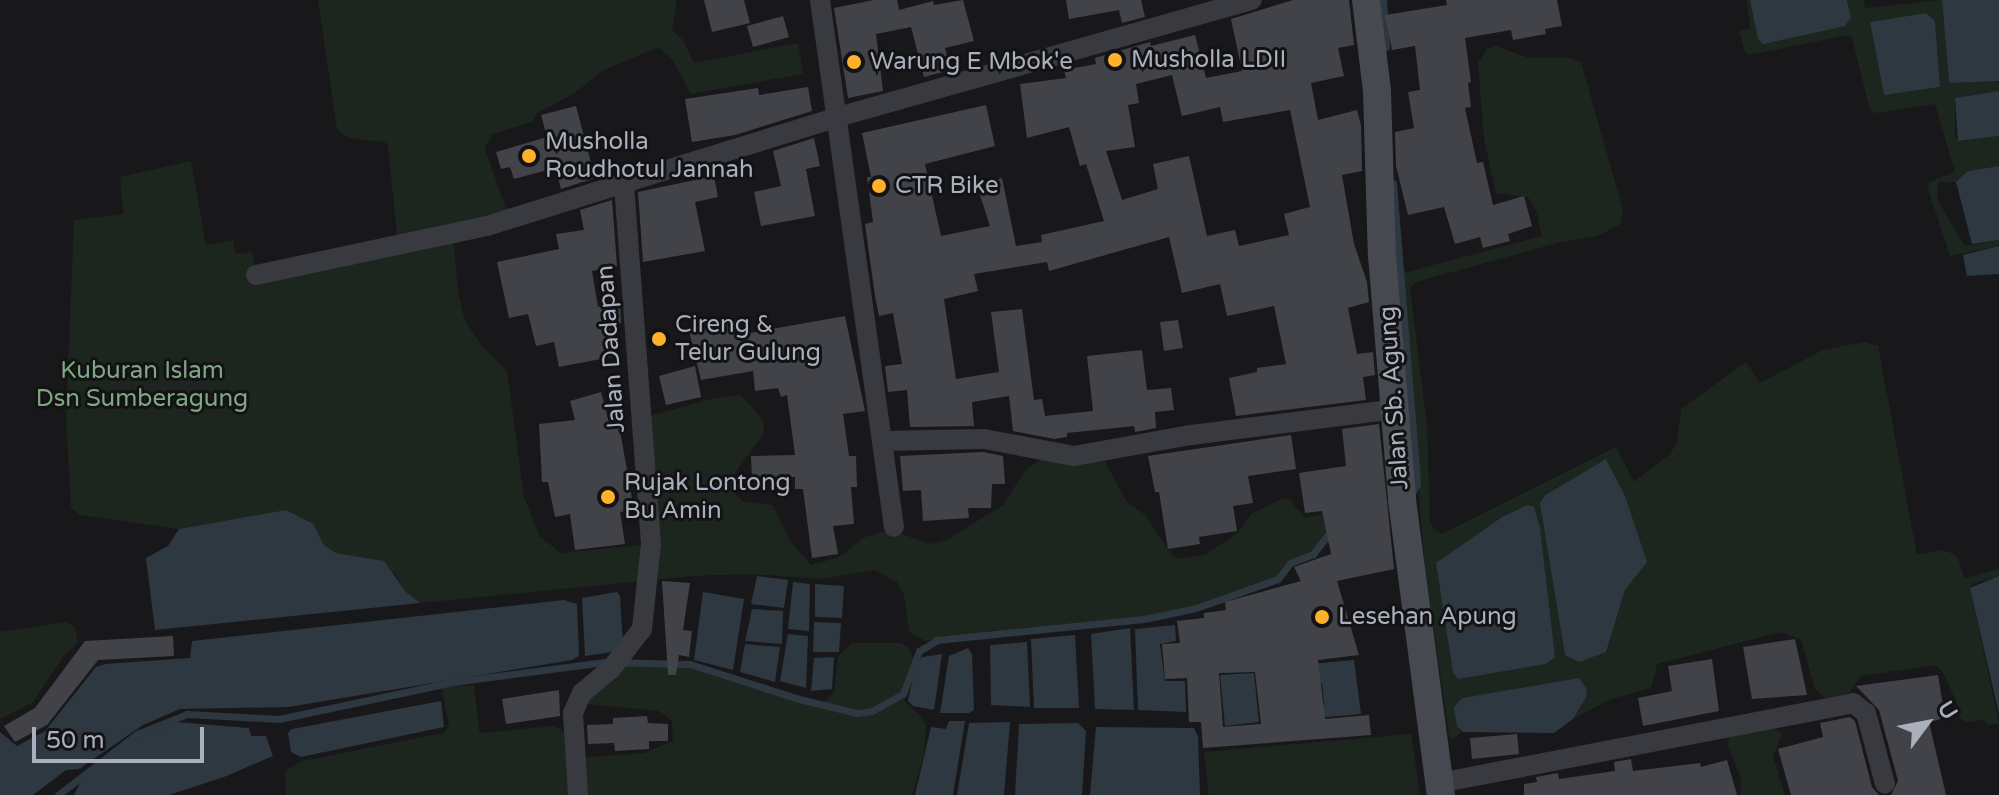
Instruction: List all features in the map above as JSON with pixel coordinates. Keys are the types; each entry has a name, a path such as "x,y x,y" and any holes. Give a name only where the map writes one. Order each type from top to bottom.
{"street":[{"path":"820,0 894,527"},
{"path":"256,275 487,226 838,117 1252,0"},
{"name":"Jalan Sb. Agung","path":"1366,0 1377,91 1382,255 1397,409 1402,500 1440,789"},
{"name":"Jalan Dadapan","path":"578,795 573,713 582,693 628,651 645,620 651,544 624,183"},
{"path":"882,441 984,439 1074,456 1191,435 1397,409"},
{"path":"1440,789 1853,703 1866,713 1885,784"}],"green space":[{"name":"Kuburan Islam Dsn Sumberagung","path":"318,0 677,0 672,30 683,40 694,63 798,43 803,74 691,94 672,59 658,47 604,70 573,94 537,113 532,122 492,134 485,149 506,209 505,220 453,232 458,292 465,321 481,345 507,371 524,497 540,537 561,553 651,544 642,418 715,398 741,395 763,420 764,433 732,477 734,494 744,502 773,505 790,541 811,565 839,557 865,537 882,532 893,531 931,544 947,540 1003,505 1025,471 1049,453 1103,458 1126,501 1145,515 1172,555 1180,559 1206,554 1238,533 1251,514 1283,498 1290,500 1305,518 1330,512 1329,530 1313,554 1290,563 1278,579 1196,608 1144,619 925,641 909,631 904,595 897,582 875,570 821,579 751,574 692,576 420,603 406,592 395,573 360,557 336,553 324,545 312,524 286,510 179,529 80,515 71,508 66,419 74,220 123,214 120,177 191,161 206,245 233,240 236,254 252,252 256,274 398,244 388,146 385,142 349,138 337,129"},
{"path":"1747,0 1750,0 1758,39 1851,18 1847,0 1864,0 1865,8 1942,0 1949,83 1999,81 1999,91 1955,98 1955,137 1962,141 1999,136 1999,166 1968,171 1956,182 1938,182 1937,200 1965,246 1999,240 1999,246 1950,256 1928,189 1929,182 1955,172 1935,104 1876,113 1870,110 1852,38 1847,35 1750,55 1745,52 1739,31 1750,28","holes":["1926,13 1935,21 1940,87 1884,95 1870,22"]},
{"path":"1496,46 1529,58 1564,57 1581,62 1623,210 1620,224 1598,236 1561,242 1416,282 1410,288 1427,426 1430,520 1434,530 1442,534 1616,447 1634,482 1670,454 1677,443 1681,409 1746,362 1760,383 1823,350 1864,342 1878,346 1917,555 1942,550 1951,553 1958,558 1964,578 1999,569 1999,576 1972,584 1970,588 1999,724 1988,725 1984,720 1965,722 1959,717 1958,706 1944,674 1936,665 1861,676 1848,694 1828,701 1815,689 1801,640 1781,632 1657,664 1651,688 1611,699 1573,719 1587,689 1579,678 1462,698 1459,730 1463,732 1452,739 1449,736 1425,567 1400,274 1542,236 1536,210 1528,197 1496,193 1484,139 1478,63 1487,49","holes":["1606,459 1625,496 1636,576 1625,590 1606,652 1540,503 1545,494","1527,505 1555,657 1546,664 1458,679 1453,673 1436,563 1502,517"]},
{"path":"65,622 75,627 78,643 66,653 32,703 0,719 0,632"},
{"path":"852,643 901,643 909,648 914,660 903,694 905,702 923,718 926,729 924,754 912,795 286,795 285,772 299,762 444,733 449,726 442,689 445,687 474,685 479,731 482,733 555,726 563,732 577,758 644,753 673,741 672,721 659,711 576,703 627,662 690,664 822,704 834,692 838,656"},
{"path":"1770,727 1782,733 1773,757 1785,795 1741,795 1741,779 1728,746 1729,735"},
{"path":"1411,734 1420,795 1209,795 1204,752"}],"shaded area":[{"path":"1750,0 1847,0 1851,18 1845,26 1763,44 1758,39"},
{"path":"1942,0 1999,0 1999,81 1949,83"},
{"path":"1926,13 1935,21 1940,87 1884,95 1870,22"},
{"path":"1999,91 1999,136 1958,141 1955,98"},
{"path":"1999,166 1999,240 1972,244 1956,182 1968,171"},
{"path":"1999,246 1999,274 1967,276 1963,255"},
{"path":"1606,459 1625,496 1647,562 1625,590 1606,652 1579,662 1565,655 1540,503 1545,495"},
{"path":"1527,505 1534,507 1540,528 1555,657 1546,664 1458,679 1453,673 1436,563 1502,517"},
{"path":"286,510 313,524 324,545 336,553 384,561 406,592 420,603 155,630 146,558 168,546 179,529"},
{"path":"757,576 788,580 784,608 751,604"},
{"path":"1999,576 1999,714 1970,588"},
{"path":"793,582 810,584 809,631 788,629"},
{"path":"815,584 844,586 842,618 815,617"},
{"path":"617,592 620,596 623,644 619,651 585,656 582,598"},
{"path":"703,592 744,599 733,670 694,660"},
{"path":"564,600 577,604 579,656 572,660 288,707 180,709 143,725 79,769 66,770 33,795 0,795 0,732 17,746 45,731 96,667 190,658 192,641"},
{"path":"752,609 783,611 782,644 745,641"},
{"path":"814,622 841,623 839,652 813,652"},
{"path":"1175,625 1176,641 1160,644 1165,681 1185,681 1186,712 1138,710 1135,629"},
{"path":"1130,628 1134,710 1095,709 1091,634"},
{"path":"788,634 808,636 806,688 780,681"},
{"path":"1075,635 1079,708 1034,708 1031,639"},
{"path":"1027,642 1030,707 991,705 990,645"},
{"path":"745,644 780,647 775,682 740,672"},
{"path":"968,648 972,654 974,710 969,713 940,713 949,656"},
{"path":"942,654 934,710 913,706 908,701 916,663 923,657"},
{"path":"834,657 832,689 811,691 814,658"},
{"path":"1354,660 1361,714 1274,722 1297,707 1324,705 1322,683 1298,685 1267,668"},
{"path":"1254,673 1259,722 1225,726 1220,675"},
{"path":"1579,678 1587,689 1586,697 1573,719 1554,733 1463,732 1457,726 1454,707 1462,698"},
{"path":"441,701 444,727 301,757 291,752 288,733 292,729"},
{"path":"949,721 965,721 953,795 915,795 931,727 946,729"},
{"path":"176,722 249,728 251,736 266,736 273,756 224,777 169,795 74,795 83,777 130,741"},
{"path":"1010,722 1004,795 957,795 969,723"},
{"path":"1078,723 1086,731 1082,795 1015,795 1019,724"},
{"path":"1096,727 1194,728 1198,737 1200,795 1090,795"}],"building":[{"path":"704,0 744,0 750,23 712,32"},
{"path":"874,0 897,0 899,10 933,1 934,5 963,0 974,41 945,48 951,70 924,77 911,27 876,34 883,91 848,98 834,8"},
{"path":"1066,0 1141,0 1145,17 1122,23 1119,10 1069,19"},
{"path":"1293,0 1349,0 1354,45 1338,48 1344,76 1311,83 1318,120 1357,110 1361,125 1362,171 1342,175 1354,244 1367,282 1369,302 1348,308 1357,354 1373,352 1375,375 1363,377 1366,400 1236,416 1229,378 1257,372 1257,368 1286,364 1274,306 1227,316 1220,284 1182,293 1169,237 1049,271 1047,262 974,274 978,291 944,299 956,379 999,372 991,312 1022,309 1034,400 1042,399 1045,416 1093,411 1087,356 1142,350 1147,390 1171,388 1174,410 1155,412 1156,428 1135,432 1134,426 1067,433 1067,437 1054,439 1013,431 1009,396 972,402 974,426 910,427 907,390 888,392 885,366 902,364 893,313 879,316 875,296 865,224 873,222 867,177 871,177 862,133 986,105 995,146 925,164 941,236 990,226 977,186 1002,178 1016,246 1042,242 1041,235 1104,221 1086,164 1080,166 1069,127 1027,138 1020,84 1066,78 1064,70 1096,64 1095,58 1150,42 1151,46 1195,35 1206,78 1242,71 1231,19","holes":["1172,75 1182,116 1220,107 1223,122 1290,110 1310,207 1284,214 1289,235 1239,246 1235,230 1207,236 1189,156 1153,164 1158,189 1122,200 1106,151 1135,147 1128,105 1139,103 1136,84"]},
{"path":"1446,0 1557,0 1562,26 1545,29 1546,34 1513,40 1511,30 1465,38 1471,107 1465,108 1477,163 1483,162 1493,205 1524,196 1532,226 1508,234 1510,241 1483,248 1480,237 1455,244 1444,207 1408,215 1396,166 1395,132 1414,128 1408,92 1420,90 1415,46 1392,50 1385,15 1447,5"},
{"path":"783,16 789,37 753,47 747,26"},
{"path":"808,87 812,111 735,135 692,142 685,99 758,88 759,95"},
{"path":"576,106 595,178 561,189 555,168 514,179 510,167 501,169 496,152 547,137 541,115"},
{"path":"814,138 820,166 806,169 815,216 761,226 754,192 781,186 773,151"},
{"path":"714,176 718,197 695,202 705,251 643,262 638,192"},
{"path":"612,200 617,266 592,271 598,307 620,301 621,323 610,326 616,356 559,367 554,342 536,346 528,314 509,318 497,262 559,249 556,234 584,230 580,210"},
{"path":"845,316 865,411 843,414 849,456 856,456 857,487 851,487 854,524 833,526 838,554 812,558 803,489 795,489 795,477 752,478 751,456 795,455 787,395 781,397 778,388 755,391 753,371 701,380 688,327 735,319 738,335"},
{"path":"1178,320 1183,348 1164,351 1160,322"},
{"path":"695,366 701,397 666,405 659,376"},
{"path":"601,392 609,422 618,419 634,510 620,512 625,544 575,550 570,514 555,517 548,482 542,482 539,424 575,420 570,401"},
{"path":"1379,424 1394,569 1337,581 1359,655 1318,660 1325,719 1369,715 1371,735 1203,748 1201,722 1189,722 1187,678 1165,679 1162,644 1180,643 1177,621 1204,618 1204,613 1226,610 1225,602 1301,581 1294,567 1331,554 1322,511 1305,513 1299,473 1346,466 1342,429","holes":["1255,672 1261,724 1223,727 1219,673"]},
{"path":"1291,435 1296,469 1248,476 1253,503 1233,506 1237,531 1199,537 1200,544 1168,549 1159,492 1155,492 1148,456"},
{"path":"983,452 1003,456 1005,484 992,484 991,508 968,508 969,518 923,521 921,490 903,491 900,456"},
{"path":"662,581 690,583 683,630 692,631 689,657 679,655 676,675 668,675"},
{"path":"173,636 174,656 98,660 47,725 15,742 4,726 35,708 85,641"},
{"path":"1795,639 1807,695 1752,699 1743,647"},
{"path":"1712,659 1719,711 1643,726 1638,698 1672,691 1668,666"},
{"path":"1938,675 1945,718 1929,722 1946,795 1891,795 1898,781 1879,710 1856,686"},
{"path":"559,690 560,716 506,724 502,699"},
{"path":"647,716 648,723 668,724 668,741 649,741 649,749 615,751 614,743 588,744 587,725 613,724 613,718"},
{"path":"1850,717 1855,721 1872,787 1879,795 1791,795 1778,749 1823,737 1820,723"},
{"path":"1517,734 1519,754 1472,759 1470,738"},
{"path":"1631,759 1633,771 1700,763 1701,767 1727,760 1737,795 1524,795 1524,784 1537,782 1536,777 1558,773 1559,779 1615,771 1614,762"}],"waterway":[{"path":"1383,0 1386,47"},
{"path":"1393,183 1417,484 1410,496"},
{"path":"58,795 137,734 187,714 279,719 453,682 605,662 690,664 799,699 857,713 872,711 903,694 919,651 937,640 1144,619 1196,608 1278,579 1290,563 1313,554 1333,528"}],"place":[{"name":"Musholla LDII","path":"1115,60"},
{"name":"Warung E Mbok'e","path":"854,62"},
{"name":"Musholla Roudhotul Jannah","path":"529,156"},
{"name":"CTR Bike","path":"879,186"},
{"name":"Cireng & Telur Gulung","path":"659,339"},
{"name":"Rujak Lontong Bu Amin","path":"608,497"},
{"name":"Lesehan Apung","path":"1322,617"}]}
